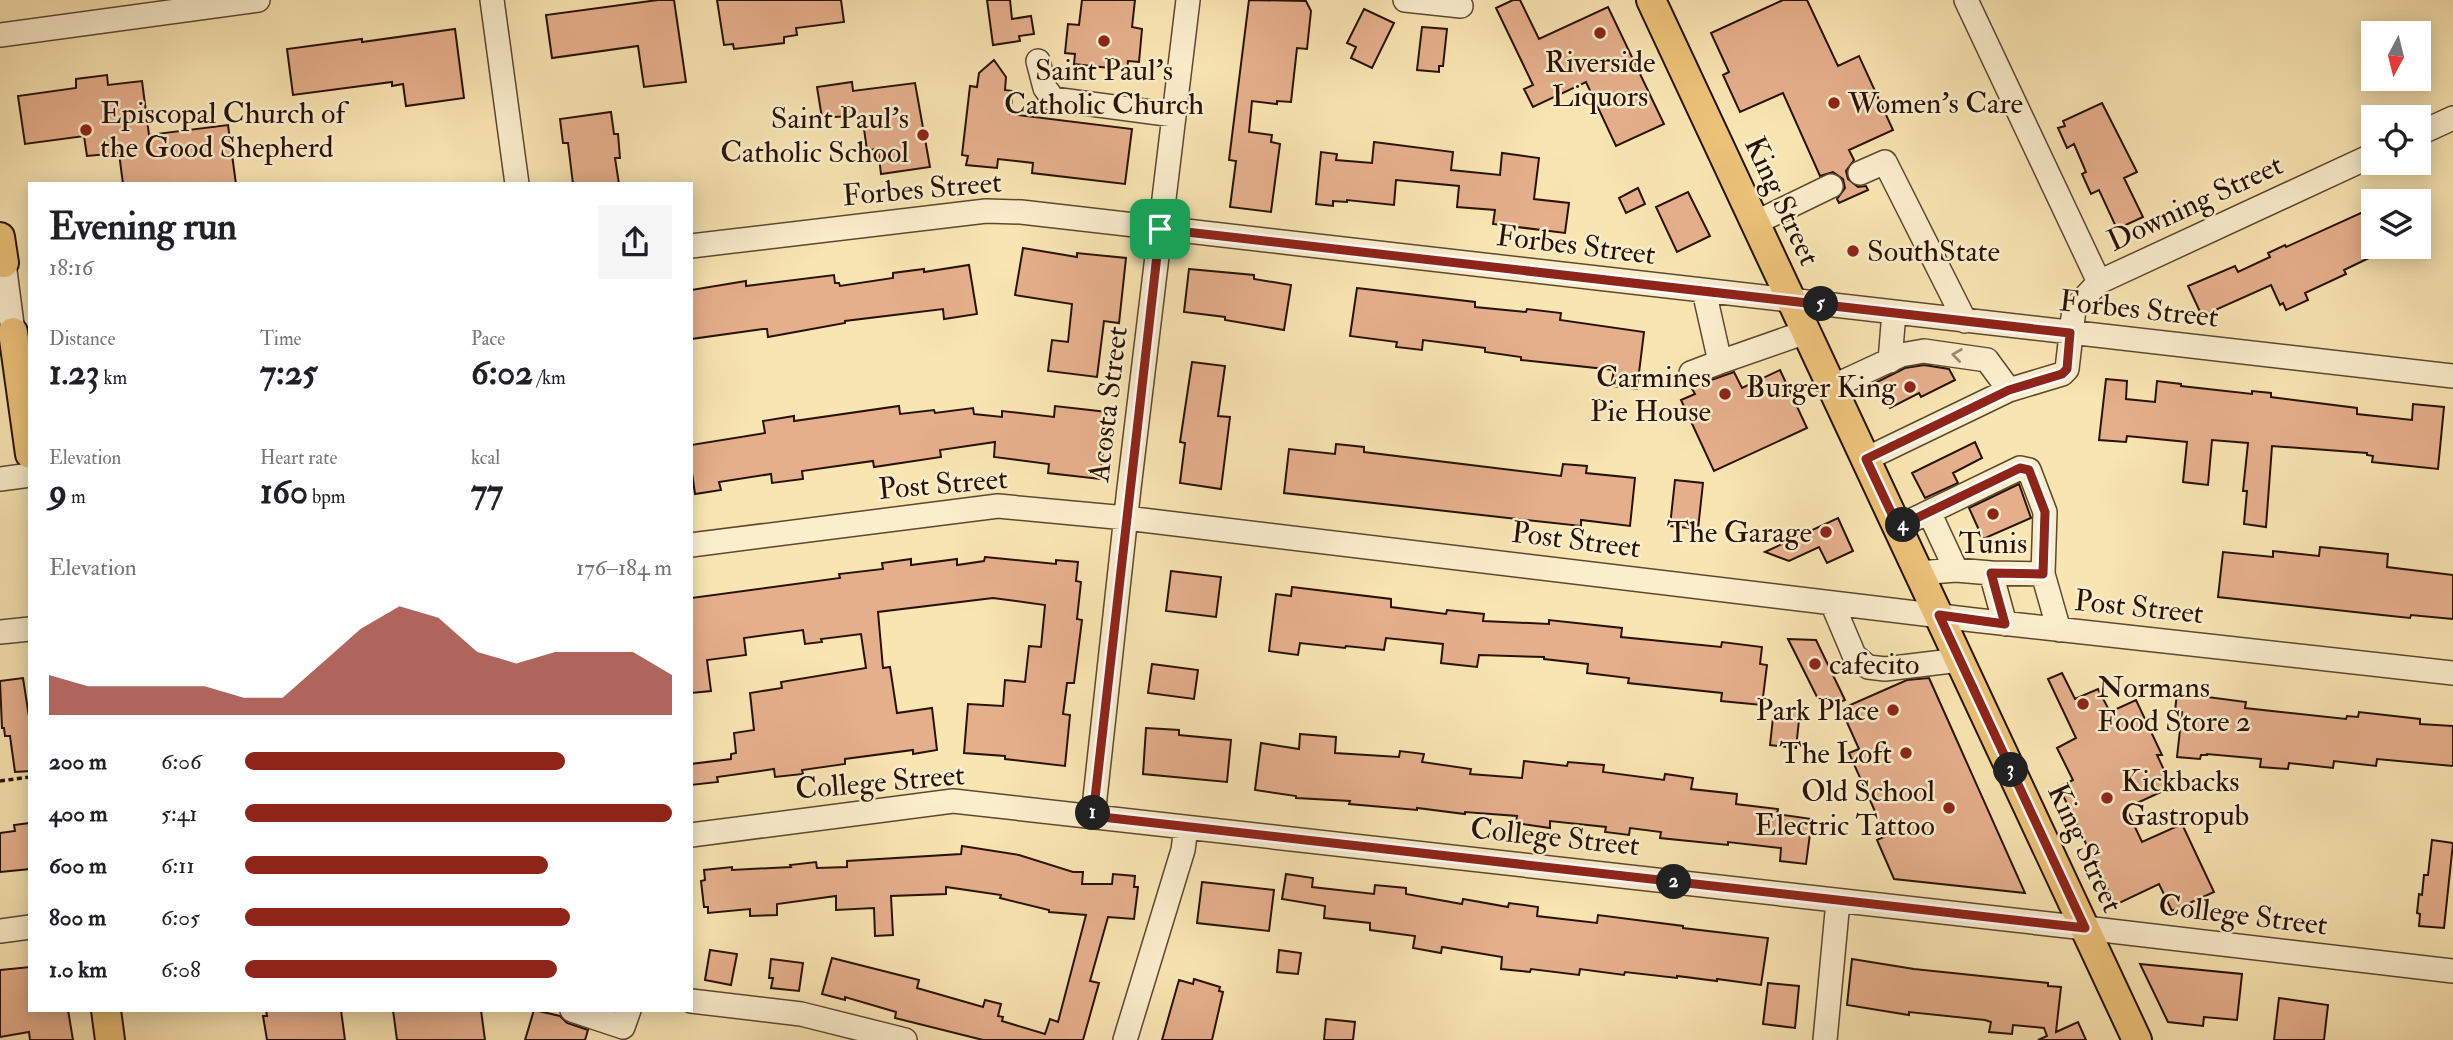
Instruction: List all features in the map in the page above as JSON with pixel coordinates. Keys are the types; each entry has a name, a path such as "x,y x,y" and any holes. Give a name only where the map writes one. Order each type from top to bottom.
{"main road":[{"name":"King Street","path":"1651,0 2137,1040"},
{"path":"14,332 28,439"},
{"path":"106,1012 110,1040"}],"street":[{"path":"0,35 258,0"},
{"path":"492,0 517,182"},
{"name":"Acosta Street","path":"1093,816 1188,0"},
{"path":"1405,0 1461,6"},
{"path":"1966,0 2099,282"},
{"path":"1038,61 1045,88 1053,99 1174,116"},
{"path":"2431,128 2453,118"},
{"name":"Downing Street","path":"2009,390 2062,374 2067,369 2074,309 2099,282 2361,161"},
{"path":"1860,173 1885,162 1965,321"},
{"path":"1755,223 1831,186"},
{"name":"Forbes Street","path":"693,246 986,211 1021,212 2453,376"},
{"path":"2,251 14,332"},
{"path":"1704,291 1720,362"},
{"path":"1890,361 1894,312"},
{"path":"1691,373 1806,332"},
{"path":"1832,387 1901,355 1924,351 1987,360 2009,390 1866,459"},
{"path":"1898,527 2025,468 2029,470 2045,512 2043,574 2059,629"},
{"path":"0,479 28,475"},
{"name":"Post Street","path":"693,545 998,506 1126,518 2005,624 2453,673"},
{"path":"1929,512 1956,570"},
{"path":"1919,573 1956,570 2043,574"},
{"path":"1991,573 2005,624"},
{"path":"1832,603 1854,655 1868,667 1885,669 1960,660"},
{"path":"0,632 28,629"},
{"name":"College Street","path":"693,835 953,801 2453,971"},
{"path":"1125,1040 1183,850 1186,828"},
{"path":"1825,1040 1838,901"},
{"path":"0,931 28,927"},
{"path":"693,1001 801,1014 905,1040"},
{"path":"578,1012 623,1027 628,1012"}],"path":[{"path":"0,781 28,777"}],"building":[{"path":"674,0 686,82 644,87 638,46 552,58 546,15"},
{"path":"717,0 841,0 844,22 796,28 797,35 784,37 784,43 734,49 733,44 724,45"},
{"path":"987,0 1010,0 1012,19 1031,16 1034,34 1019,36 1020,41 993,45"},
{"name":"Saint Paul's Catholic Church","path":"1082,0 1135,0 1132,27 1142,29 1139,62 1128,61 1127,70 1074,64 1075,54 1065,53 1068,24 1079,25"},
{"path":"1249,0 1306,1 1311,11 1307,49 1297,48 1291,102 1277,101 1277,104 1252,101 1249,132 1272,135 1271,142 1280,144 1271,212 1230,207 1236,161 1229,160"},
{"path":"1513,0 1520,0 1539,39 1608,7 1664,124 1616,146 1586,82 1533,107 1524,89 1533,85 1496,8"},
{"name":"Women's Care","path":"1783,0 1807,0 1838,66 1859,56 1893,130 1849,150 1854,160 1846,171 1848,179 1858,187 1866,186 1868,190 1839,203 1837,199 1845,188 1843,179 1833,172 1820,176 1783,93 1740,112 1723,75 1729,72 1711,33"},
{"path":"1364,9 1394,23 1372,68 1351,58 1356,47 1347,43"},
{"path":"1422,27 1447,29 1443,66 1439,66 1439,72 1417,70"},
{"path":"455,29 464,98 406,106 403,84 392,86 392,82 293,95 287,49"},
{"path":"994,60 1006,77 1005,90 1013,91 1010,114 1132,129 1125,184 1032,173 1033,163 998,159 997,168 966,165 968,156 962,155 970,86 977,87 979,73"},
{"name":"Episcopal Church of the Good Shepherd","path":"107,75 108,85 142,81 149,135 228,125 236,182 123,182 119,153 87,156 84,136 25,144 18,96 76,88 76,79"},
{"path":"852,82 853,91 915,83 930,167 881,174 878,149 867,150 862,115 822,118 817,87"},
{"path":"2102,103 2137,172 2124,178 2143,217 2117,229 2099,190 2091,194 2082,174 2086,172 2074,144 2067,148 2058,128 2065,126 2063,121"},
{"path":"611,112 614,134 618,134 620,158 615,158 619,182 573,182 568,143 563,143 560,119"},
{"path":"1374,142 1453,152 1451,170 1500,175 1502,153 1539,158 1534,199 1569,203 1565,233 1493,224 1495,210 1457,207 1459,186 1396,180 1394,205 1347,200 1333,201 1333,206 1316,204 1321,152 1337,154 1336,160 1372,163"},
{"path":"1638,188 1645,204 1626,213 1619,198"},
{"path":"1688,192 1710,236 1677,252 1656,207"},
{"path":"2361,213 2361,259 2367,259 2344,270 2346,274 2305,293 2308,300 2286,310 2283,303 2280,305 2271,285 2202,316 2188,286 2235,266 2238,272 2270,257 2268,253 2285,245 2286,247"},
{"path":"1023,248 1077,257 1077,253 1126,258 1119,323 1104,321 1097,377 1048,371 1052,340 1068,342 1072,304 1015,295"},
{"path":"969,265 977,314 944,319 943,309 845,321 768,337 767,329 763,329 693,339 693,290 746,281 746,286 834,275 835,283 840,286 893,278 893,273 924,269 924,272"},
{"path":"1189,269 1254,275 1254,279 1291,285 1284,330 1225,320 1225,317 1184,312"},
{"path":"1357,288 1475,302 1475,307 1561,313 1560,320 1644,332 1637,389 1611,386 1614,370 1521,360 1521,357 1485,352 1485,348 1423,340 1422,350 1396,347 1397,342 1350,336"},
{"path":"1192,362 1225,366 1218,416 1230,417 1221,489 1180,483 1185,443 1180,442"},
{"name":"Burger King","path":"1924,365 1949,369 1955,380 1921,397 1919,393 1890,408 1877,382 1905,368"},
{"path":"1780,370 1807,428 1714,471 1681,400 1695,394 1691,387 1734,372 1742,388"},
{"path":"2106,379 2127,381 2126,399 2155,402 2157,381 2252,394 2252,391 2271,393 2271,397 2357,408 2357,414 2412,420 2413,404 2444,407 2438,469 2372,462 2373,456 2367,453 2272,446 2266,527 2244,524 2247,491 2243,491 2248,443 2212,440 2208,485 2183,482 2187,442 2127,436 2126,442 2099,440"},
{"path":"899,406 900,414 973,408 974,414 1002,417 1002,411 1054,417 1055,406 1107,412 1100,479 1048,473 1049,464 994,457 995,442 940,450 941,457 874,467 873,461 802,471 803,479 772,483 771,474 719,482 721,490 695,494 693,445 765,433 763,421 794,416 794,421"},
{"path":"1975,442 1982,458 1953,473 1958,483 1925,498 1912,473"},
{"path":"1336,444 1364,447 1364,452 1561,476 1563,464 1587,466 1586,473 1635,478 1630,526 1581,520 1581,526 1284,493 1289,449 1335,454"},
{"path":"1675,480 1703,483 1698,529 1670,526"},
{"path":"2019,484 2031,518 1983,539 1969,508"},
{"name":"The Garage","path":"1838,518 1853,551 1827,563 1819,547 1789,561 1765,552"},
{"path":"2320,547 2388,554 2387,567 2453,575 2453,619 2411,615 2410,618 2218,597 2223,552 2273,557 2273,551 2319,556"},
{"path":"985,557 1056,564 1056,560 1078,562 1076,581 1081,582 1077,619 1082,620 1074,683 1067,683 1063,714 1070,715 1065,766 1005,759 1005,756 964,753 968,704 1003,706 1005,680 1025,682 1029,646 1041,647 1045,605 993,598 878,612 883,668 890,667 897,713 932,708 937,750 913,754 913,750 845,759 845,764 802,770 803,774 775,777 774,769 717,777 718,782 693,785 693,764 731,759 731,754 736,753 734,733 754,730 750,693 782,688 781,682 866,668 861,634 821,639 822,642 805,644 803,630 744,638 746,655 707,660 711,691 693,693 693,598 840,578 839,574 883,569 882,563 911,559 911,565 957,559 957,565 984,561"},
{"path":"1171,571 1221,577 1216,617 1166,611"},
{"path":"1292,587 1391,599 1391,607 1446,614 1447,610 1484,614 1483,621 1549,624 1549,620 1622,628 1621,637 1721,647 1722,642 1762,647 1760,664 1767,665 1762,705 1721,701 1722,693 1628,683 1629,678 1587,673 1588,664 1544,657 1479,655 1477,667 1441,663 1443,644 1386,638 1384,650 1300,643 1298,655 1269,651 1276,594 1291,596"},
{"path":"1788,639 1816,640 1845,700 1823,709"},
{"path":"1152,664 1198,670 1194,699 1148,693"},
{"path":"2062,673 2075,699 2098,689 2110,712 2136,700 2162,755 2157,755 2172,787 2126,808 2142,842 2182,824 2214,892 2172,911 2159,884 2115,905 2059,787 2073,780 2057,748 2076,738 2048,679"},
{"path":"23,678 28,710 28,771 15,772 10,736 5,736 2,728 0,681"},
{"path":"1929,678 2025,893 1894,879 1877,840 1886,836 1849,753 1859,749 1841,709 1907,680"},
{"path":"2177,693 2246,702 2245,708 2346,719 2347,716 2358,717 2359,712 2420,719 2420,724 2453,726 2453,766 2377,759 2376,766 2334,761 2333,768 2289,763 2288,769 2260,767 2261,759 2207,754 2201,755 2200,759 2177,757 2182,712 2175,711"},
{"path":"1774,709 1800,711 1796,748 1770,745"},
{"path":"1146,728 1179,730 1179,735 1231,740 1227,782 1143,774"},
{"path":"1300,734 1336,737 1335,753 1399,757 1400,751 1424,754 1422,762 1471,769 1470,774 1522,778 1524,761 1567,766 1568,762 1604,765 1603,772 1664,780 1665,774 1693,778 1691,789 1737,794 1736,804 1778,809 1777,814 1812,819 1806,864 1780,861 1781,848 1660,838 1661,832 1630,828 1629,835 1605,832 1606,827 1550,821 1550,828 1516,823 1517,816 1349,804 1350,801 1296,798 1255,790 1261,743 1299,749"},
{"path":"28,823 28,869 0,872 0,833 15,831 14,825"},
{"path":"2432,840 2453,843 2444,928 2419,926 2420,914 2417,913 2424,875 2428,875"},
{"path":"962,846 1019,855 1073,872 1083,872 1082,884 1112,884 1113,874 1135,876 1134,887 1138,887 1134,919 1108,917 1090,981 1099,983 1083,1040 983,1040 895,1018 896,1012 845,997 845,1000 822,994 832,958 919,980 917,988 983,1007 985,1000 1001,1004 998,1016 1003,1017 1002,1021 1045,1034 1050,1019 1058,1022 1086,915 1049,912 1000,898 1001,895 946,887 946,894 891,896 893,935 875,936 874,908 836,910 836,896 777,904 777,915 750,916 750,909 708,913 708,907 704,907 701,881 705,880 704,870 791,867 790,865 816,862 817,868 847,867 847,861 961,854"},
{"path":"1286,874 1313,878 1312,887 1374,894 1375,885 1406,888 1406,894 1462,904 1463,899 1508,907 1509,903 1538,907 1537,916 1597,923 1598,915 1768,938 1761,985 1625,972 1624,975 1580,969 1579,975 1531,969 1530,972 1501,969 1502,957 1442,947 1441,953 1413,948 1415,936 1370,930 1370,923 1324,918 1325,906 1282,899"},
{"path":"1202,882 1274,890 1269,931 1197,923"},
{"path":"710,950 737,954 731,985 705,980"},
{"path":"1279,950 1301,953 1298,974 1277,972"},
{"path":"771,959 803,963 799,991 771,988"},
{"path":"1852,959 1914,969 2048,983 2048,986 2061,987 2056,1032 2078,1022 2086,1040 2038,1040 2047,1036 2044,1028 2013,1025 2012,1034 1989,1032 1991,1022 1985,1020 1909,1012 1909,1015 1847,1005"},
{"path":"2140,964 2242,974 2237,1020 2204,1017 2203,1026 2168,1022"},
{"path":"28,967 28,1012 68,1012 73,1040 30,1040 29,1032 0,1037 0,970"},
{"path":"1194,979 1220,987 1219,991 1223,992 1212,1040 1162,1040 1179,980 1193,984"},
{"path":"1768,983 1799,986 1795,1028 1763,1024"},
{"path":"2279,998 2328,1005 2324,1040 2274,1040"},
{"path":"266,1012 341,1012 345,1040 267,1040 263,1016 267,1016"},
{"path":"393,1012 481,1012 485,1040 397,1040"},
{"path":"533,1012 560,1016 567,1023 588,1030 585,1040 525,1040"},
{"path":"1326,1019 1355,1022 1353,1040 1324,1040"}],"place":[{"name":"Riverside Liquors","path":"1600,33"},
{"name":"Saint Paul's Catholic Church","path":"1104,41"},
{"name":"Women's Care","path":"1834,103"},
{"name":"Episcopal Church of the Good Shepherd","path":"86,130"},
{"name":"Saint Paul's Catholic School","path":"923,135"},
{"name":"SouthState","path":"1853,251"},
{"name":"Burger King","path":"1910,387"},
{"name":"Carmines Pie House","path":"1725,394"},
{"name":"Tunis","path":"1993,514"},
{"name":"The Garage","path":"1826,532"},
{"name":"cafecito","path":"1815,664"},
{"name":"Normans Food Store 2","path":"2083,704"},
{"name":"Park Place","path":"1893,710"},
{"name":"The Loft","path":"1906,753"},
{"name":"Kickbacks Gastropub","path":"2107,798"},
{"name":"Old School Electric Tattoo","path":"1949,808"}],"route":[{"path":"1160,229 2070,333 2067,369 2062,374 2009,390 1866,459 1898,527 2020,468 2029,470 2045,512 2043,574 1991,573 2005,624 1939,615 2085,928 1093,816 1160,229"}]}
